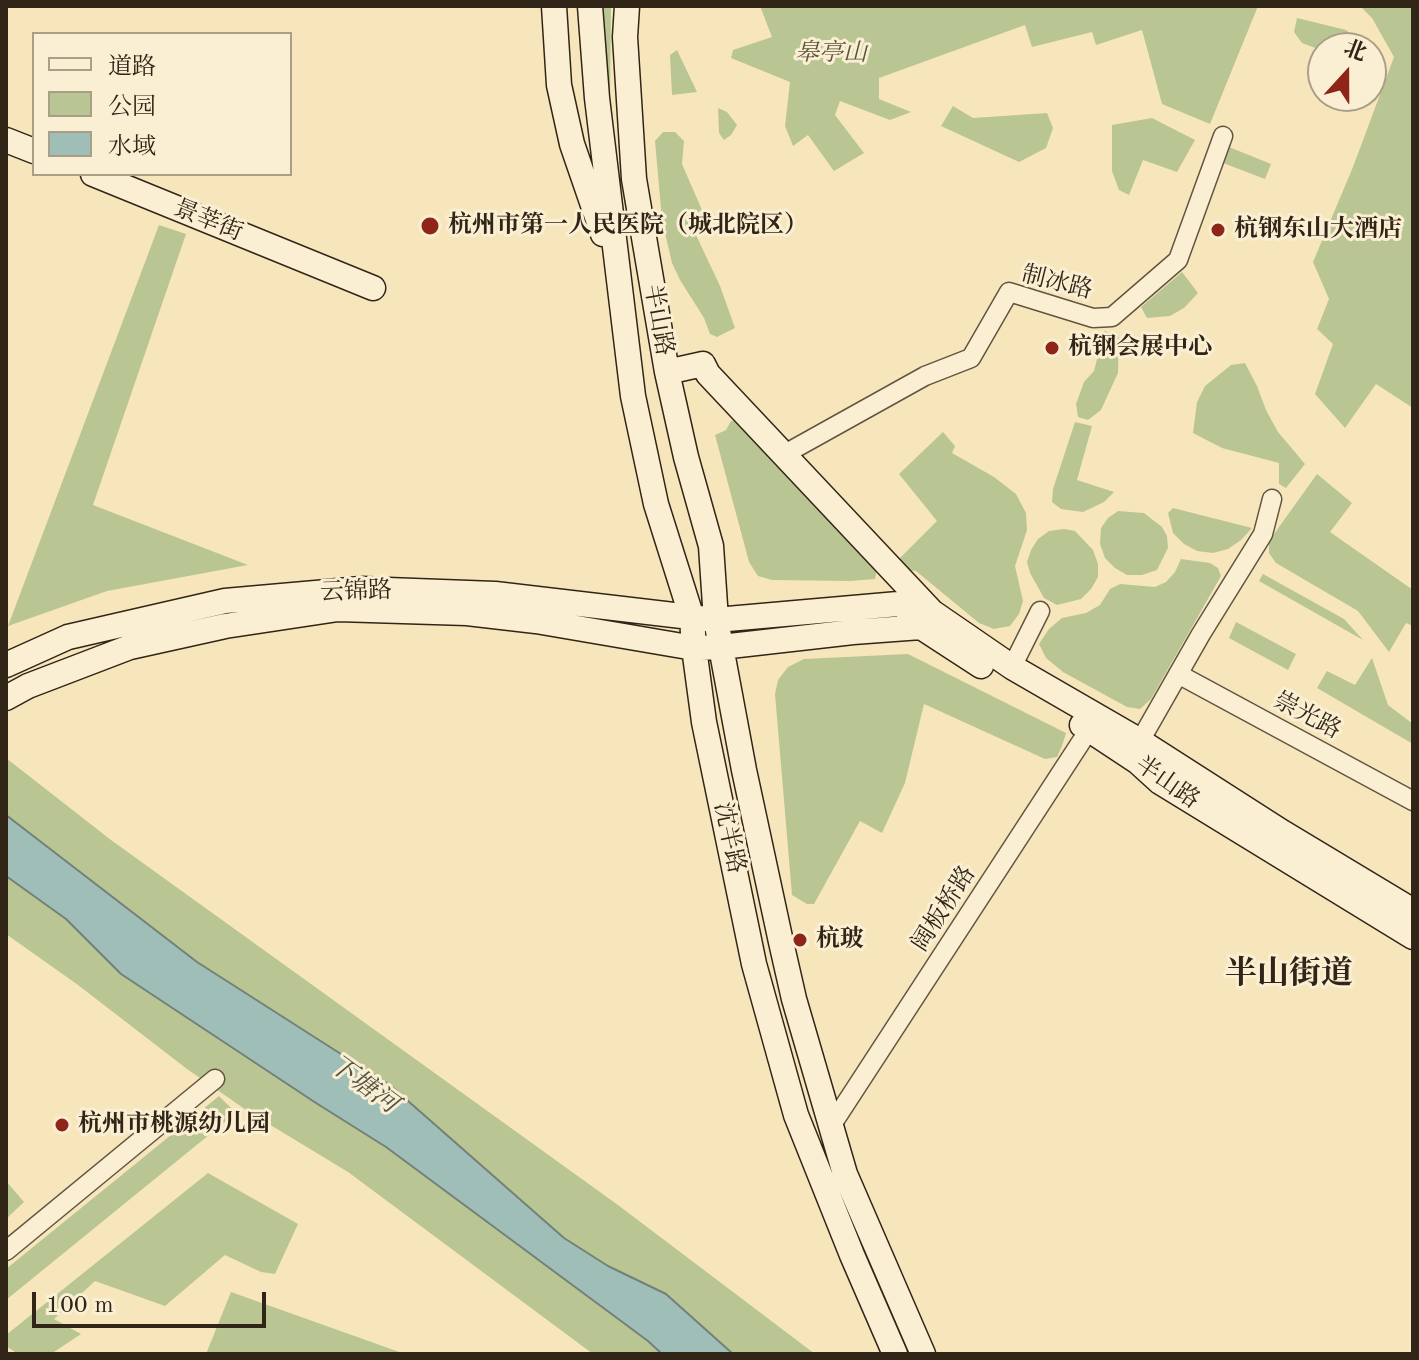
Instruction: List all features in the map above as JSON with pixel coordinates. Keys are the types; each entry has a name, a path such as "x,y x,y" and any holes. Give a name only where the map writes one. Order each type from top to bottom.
{"main road":[{"name":"半山路","path":"554,6 559,85 572,144 598,219 622,306"},
{"name":"半山路","path":"590,6 597,98 622,306"},
{"name":"半山路","path":"627,6 625,37 634,179 667,372 703,364 708,374 878,554 924,614 990,671 1093,723 1140,741 1413,911"},
{"path":"6,140 32,150"},
{"name":"景莘街","path":"98,176 373,288"},
{"name":"沈半路","path":"622,306 633,396 656,504 704,619 721,647 744,770 794,999 845,1174 923,1354"},
{"name":"沈半路","path":"667,372 686,457 711,546 704,619 694,648 704,722 754,964 796,1115 895,1354"},
{"name":"云锦路","path":"6,665 68,637 225,601 361,589 495,594 704,619"},
{"path":"704,619 894,603 924,614"},
{"name":"云锦路","path":"6,698 28,686 130,647 225,626 338,609 481,614 694,648"},
{"name":"半山路","path":"924,614 1012,667 1093,723 1160,782 1413,937"},
{"path":"694,648 853,632 924,614"}],"street":[{"name":"制冰路","path":"783,455 925,376 971,358 1009,292 1093,318 1112,317 1178,260 1223,136"},
{"path":"1140,741 1263,534 1272,499"},
{"path":"1012,667 1040,611"},
{"name":"崇光路","path":"1178,674 1413,801"},
{"name":"阔板桥路","path":"831,1126 1093,723"},
{"path":"6,1251 215,1079"}],"green space":[{"path":"600,6 611,6 610,102 606,113"},
{"name":"皋亭山","path":"760,6 1258,6 1210,124 1162,104 1142,30 1096,45 1092,32 1032,47 1025,25 879,78 879,99 911,112 890,120 840,101 835,115 864,153 834,171 808,135 793,146 785,126 790,82 731,58 733,50 772,37"},
{"path":"1360,6 1413,6 1413,408 1376,384 1345,428 1315,394 1333,344 1317,329 1329,299 1313,262 1374,112 1387,112 1387,76 1394,57 1387,45 1387,32 1380,32"},
{"path":"1297,18 1349,32 1307,32 1307,45 1294,32"},
{"path":"677,50 697,92 672,95 670,55"},
{"path":"953,106 973,118 1047,113 1053,128 1046,148 1019,162 941,126"},
{"path":"718,108 727,112 737,125 724,140 719,133"},
{"path":"1152,118 1195,140 1177,172 1143,160 1129,195 1119,190 1112,171 1112,125"},
{"path":"663,132 675,132 684,141 682,164 702,210 688,218 720,286 735,328 717,337 710,334 672,263 662,220 655,141"},
{"path":"1229,147 1271,164 1265,179 1223,163"},
{"path":"159,225 186,234 93,505 248,565 107,591 8,626"},
{"path":"1182,272 1198,293 1184,308 1170,316 1147,318 1141,307"},
{"path":"1104,331 1119,335 1118,373 1101,410 1088,420 1078,417 1076,404 1084,382 1094,371"},
{"path":"1245,363 1278,432 1305,464 1286,488 1279,484 1279,463 1222,448 1193,433 1197,402 1205,386 1231,365"},
{"path":"741,420 877,569 875,579 772,580 758,576 749,562 715,435 726,430 731,421"},
{"path":"1075,422 1092,426 1077,480 1114,492 1104,502 1083,512 1061,509 1052,502 1053,489"},
{"path":"943,432 955,446 952,453 994,477 1016,494 1026,513 1027,530 1015,566 1023,601 1019,614 1010,626 994,629 979,623 916,571 902,569 895,563 937,521 899,474"},
{"path":"1317,474 1352,503 1330,532 1413,590 1413,626 1406,623 1389,652 1358,611 1276,563 1269,553 1269,541"},
{"path":"1173,508 1252,528 1228,549 1213,553 1197,551 1173,533 1168,513"},
{"path":"1118,511 1144,513 1162,527 1168,548 1157,570 1142,575 1127,575 1105,558 1100,544 1101,528"},
{"path":"1049,531 1075,531 1093,550 1098,577 1081,599 1057,605 1044,598 1027,562 1038,539"},
{"path":"1181,559 1210,563 1218,568 1221,576 1151,699 1140,709 1127,707 1063,672 1046,658 1039,644 1049,629 1062,618 1086,613 1100,605 1110,589 1120,584 1155,587 1166,582"},
{"path":"1263,574 1344,619 1363,640 1259,581"},
{"path":"1236,622 1296,654 1288,670 1229,638"},
{"path":"908,654 1066,733 1062,746 1057,757 1045,759 924,704 905,783 882,833 860,821 814,904 807,904 792,895 775,694 778,680 788,667 804,659"},
{"path":"1372,658 1388,705 1413,724 1413,744 1317,688 1327,671 1355,685"},
{"path":"6,758 111,840 618,1205 815,1354 733,1354 666,1294 608,1266 564,1238 391,1086 197,962 6,815"},
{"path":"6,876 66,919 121,974 386,1147 662,1354 593,1354 348,1172 249,1112 187,1069 6,934"},
{"path":"219,1096 236,1113 6,1300 6,1269"},
{"path":"208,1173 298,1224 275,1274 261,1272 225,1255 165,1306 95,1281 54,1319 81,1334 51,1354 18,1354 6,1346 6,1335"},
{"path":"6,1181 24,1202 6,1219"},
{"path":"231,1292 405,1354 206,1354"}],"water":[{"name":"下塘河","path":"6,815 197,962 391,1086 564,1238 608,1266 666,1294 733,1354 662,1354 386,1147 121,974 66,919 6,876"}],"place":[{"name":"杭州市第一人民医院（城北院区）","path":"430,226"},
{"name":"杭钢东山大酒店","path":"1218,230"},
{"name":"杭钢会展中心","path":"1052,348"},
{"name":"杭玻","path":"800,940"},
{"name":"杭州市桃源幼儿园","path":"62,1125"}],"district":[{"name":"半山街道","path":"1289,975"}]}
